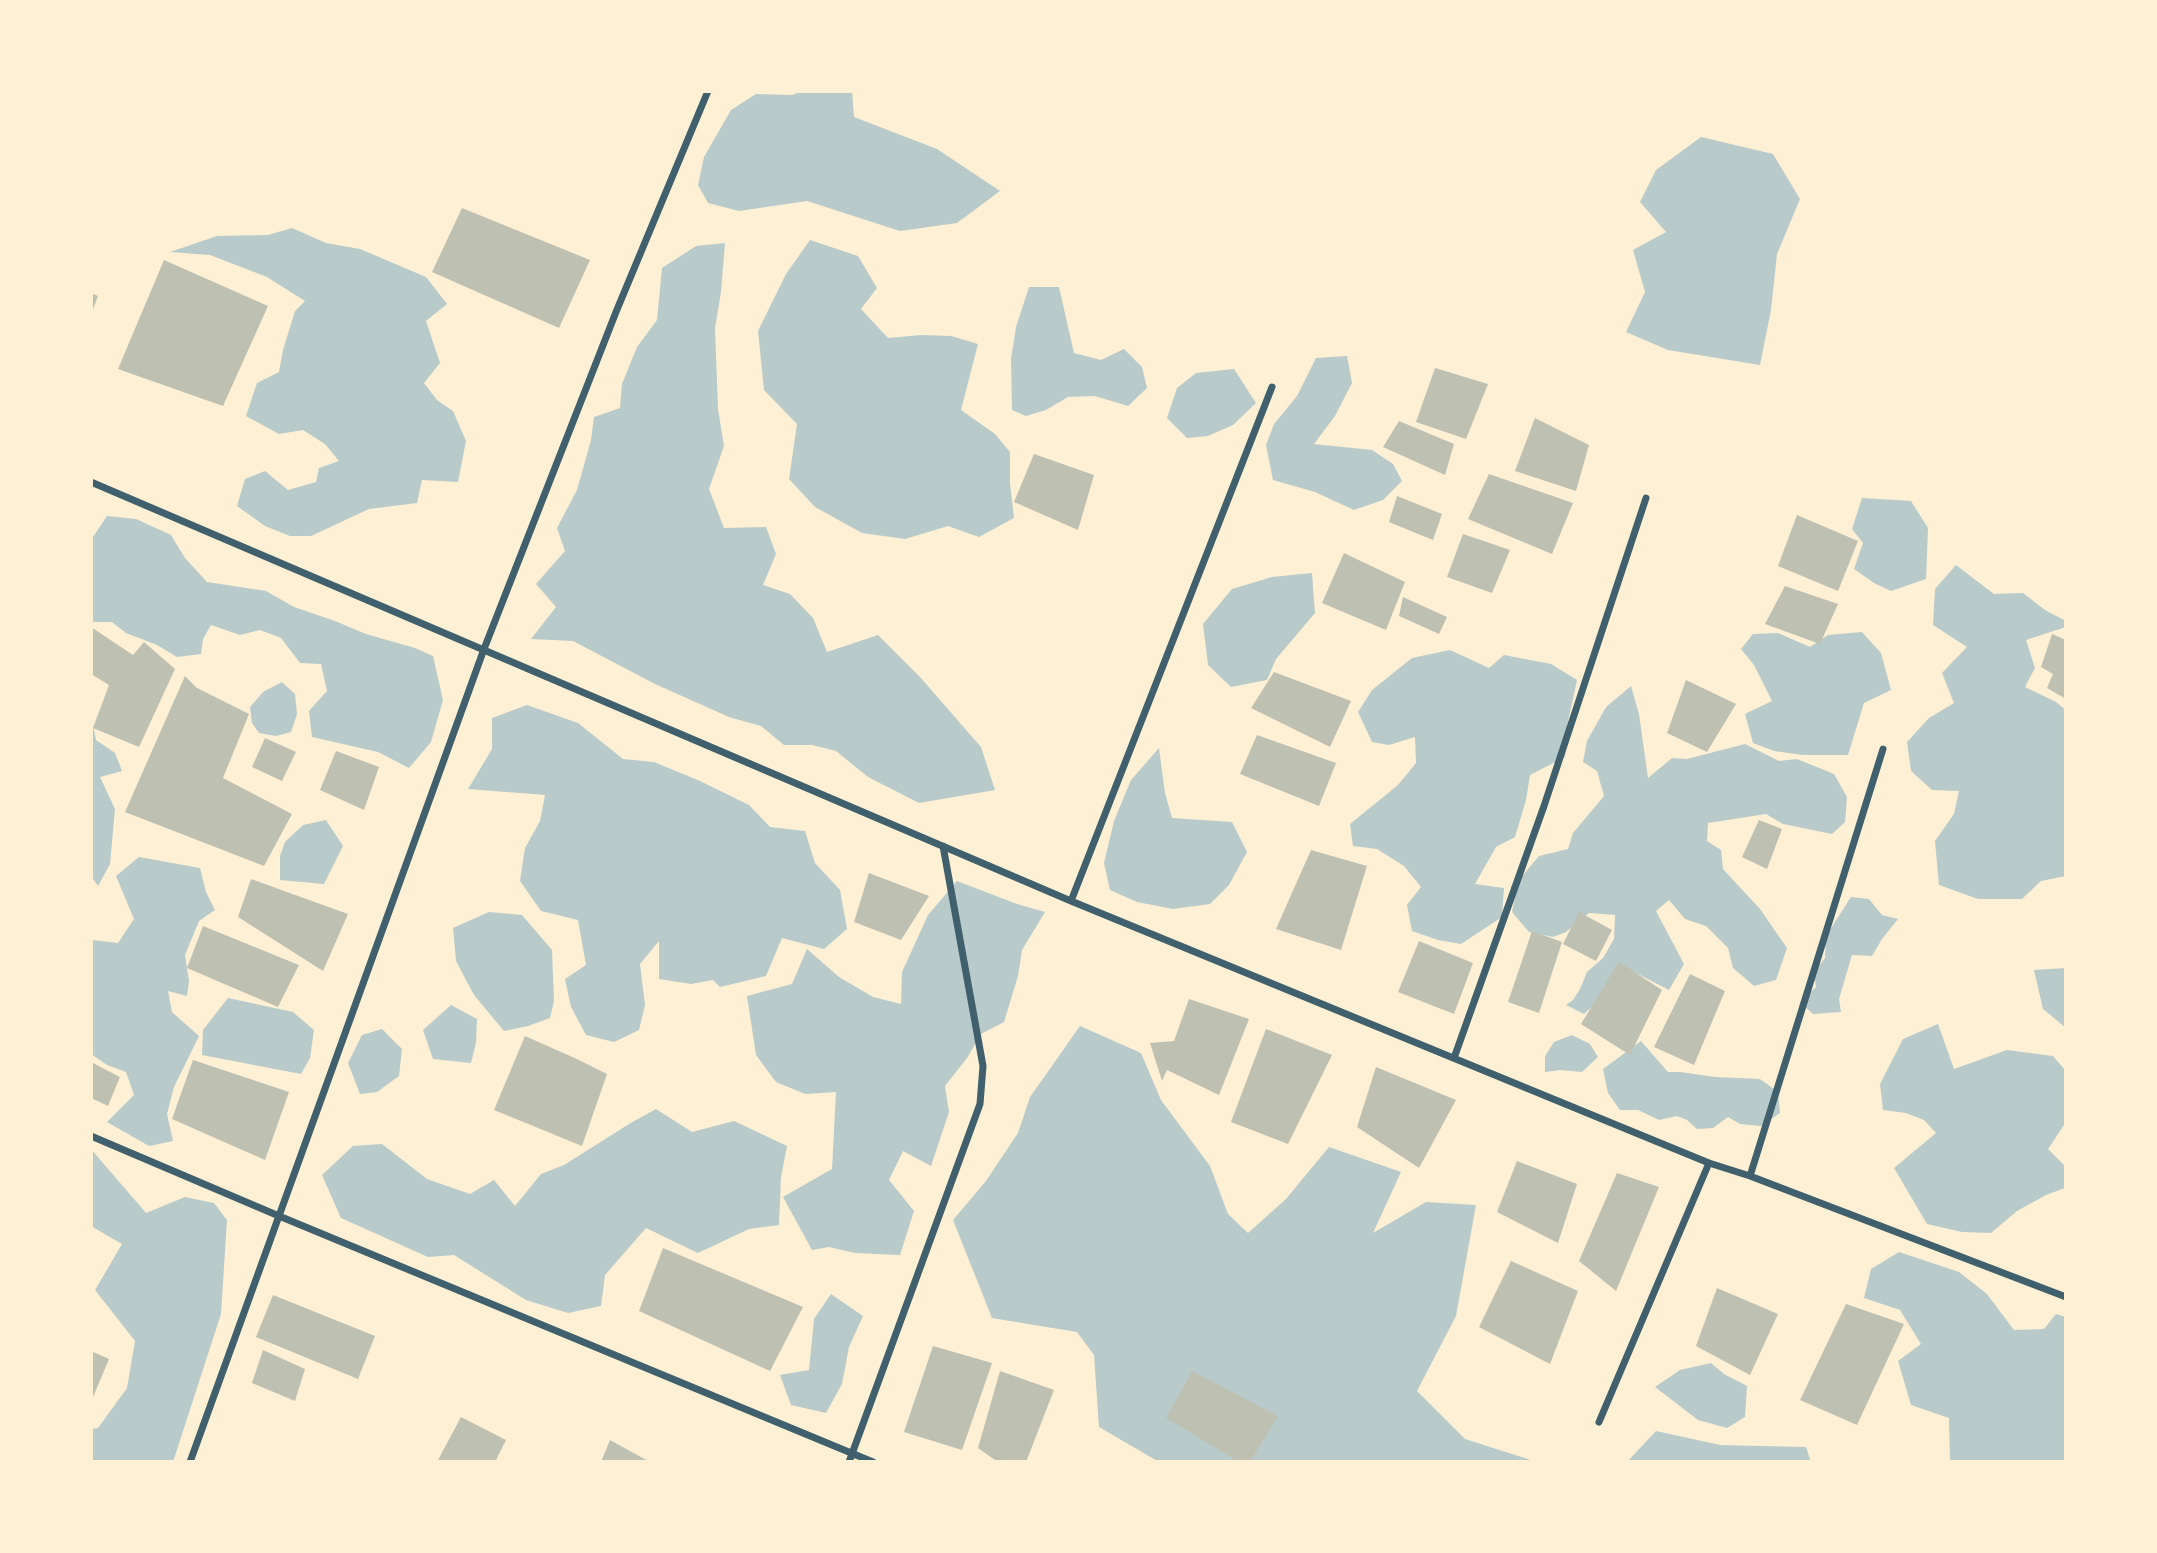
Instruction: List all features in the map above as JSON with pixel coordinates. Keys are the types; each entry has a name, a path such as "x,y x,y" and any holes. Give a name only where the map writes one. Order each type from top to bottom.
{"street":[{"path":"190,1462 484,649 616,312 708,91"},
{"path":"1071,901 1272,387"},
{"path":"91,482 1071,901 1709,1163 1750,1176 2066,1297"},
{"path":"1454,1058 1544,806 1646,498"},
{"path":"1750,1176 1883,748"},
{"path":"849,1462 980,1104 983,1066 943,846"},
{"path":"91,1136 873,1462"},
{"path":"1599,1422 1709,1163"}],"shaded area":[{"path":"802,91 852,91 854,117 937,149 1000,191 957,223 900,231 807,201 739,211 708,203 698,185 704,157 731,110 756,94 792,95"},
{"path":"1701,137 1773,154 1800,199 1777,254 1771,310 1760,365 1668,350 1626,332 1645,292 1633,250 1666,232 1640,202 1656,170"},
{"path":"292,228 326,243 360,249 426,277 447,304 426,321 440,363 424,383 437,400 453,411 466,441 458,482 422,480 417,503 369,509 311,536 290,536 265,526 237,506 245,479 265,471 288,490 316,482 319,468 339,461 325,444 303,430 279,434 246,416 257,383 279,372 295,311 305,301 267,277 210,255 170,252 217,236 268,235"},
{"path":"810,240 858,256 877,288 861,309 888,338 951,336 978,344 961,410 995,434 1010,452 1014,518 979,537 948,526 905,539 862,533 815,507 789,479 797,424 764,390 758,331 786,274"},
{"path":"725,243 715,328 718,409 724,446 709,489 724,528 766,527 776,554 763,585 790,594 813,618 827,652 878,635 920,677 981,747 995,790 919,803 868,777 836,751 812,745 784,745 761,726 729,717 655,684 573,641 531,639 556,607 536,584 565,551 557,528 577,490 591,440 594,417 620,408 622,384 637,347 657,320 662,268 696,246"},
{"path":"1029,287 1059,287 1074,353 1101,360 1124,349 1142,367 1147,388 1128,406 1095,396 1068,397 1046,410 1026,416 1012,410 1011,359 1016,327"},
{"path":"1347,356 1352,383 1335,416 1314,444 1372,450 1393,464 1402,481 1383,500 1354,510 1315,492 1273,480 1266,445 1274,424 1297,396 1316,358"},
{"path":"1234,369 1256,403 1233,425 1208,436 1187,438 1167,418 1177,388 1196,373"},
{"path":"1862,498 1911,501 1928,528 1926,579 1891,591 1854,569 1863,543 1852,529"},
{"path":"107,516 136,519 171,535 185,558 207,582 266,591 294,607 433,656 443,700 431,742 409,768 378,752 312,737 309,711 327,691 321,664 300,663 281,638 260,630 240,635 211,625 203,639 201,654 177,657 157,645 126,633 112,622 91,622 91,540"},
{"path":"1956,565 1994,594 2023,593 2045,610 2066,621 2066,627 2026,640 2035,668 2025,687 2066,710 2066,876 2041,881 2022,899 1978,899 1939,885 1935,841 1954,814 1959,791 1932,790 1911,771 1907,742 1929,718 1954,703 1942,673 1967,647 1933,625 1935,589"},
{"path":"1312,573 1315,613 1276,659 1267,680 1231,687 1208,665 1203,624 1232,589 1272,577"},
{"path":"1862,632 1881,653 1891,690 1864,703 1848,755 1803,755 1774,751 1753,743 1745,714 1772,701 1754,665 1741,649 1753,634 1778,633 1810,647 1828,635"},
{"path":"1450,650 1489,668 1504,655 1551,664 1577,680 1567,726 1565,757 1530,775 1515,837 1496,847 1475,884 1504,888 1502,917 1461,944 1412,931 1407,905 1421,887 1404,866 1377,849 1353,846 1350,824 1398,785 1416,763 1415,737 1389,745 1372,742 1358,712 1372,690 1412,658"},
{"path":"282,682 295,694 297,714 291,732 276,736 259,733 252,723 250,707 263,692"},
{"path":"1631,686 1639,714 1648,778 1672,758 1687,759 1745,744 1779,761 1797,759 1834,774 1847,797 1845,822 1832,834 1783,824 1766,814 1708,823 1707,841 1721,850 1723,869 1760,909 1787,948 1776,980 1754,986 1733,968 1728,948 1706,926 1685,919 1669,900 1656,911 1684,964 1669,990 1632,971 1584,1014 1566,1005 1573,1000 1587,972 1603,958 1614,939 1615,915 1589,913 1566,932 1553,937 1529,932 1512,912 1518,881 1539,856 1568,849 1573,833 1604,796 1597,771 1583,762 1587,741 1606,707"},
{"path":"527,705 578,723 623,759 654,762 749,805 770,827 805,831 815,863 840,890 847,929 824,949 782,938 766,976 720,987 713,980 691,984 659,979 659,941 640,964 645,1005 639,1030 614,1042 586,1035 571,1007 565,979 586,965 578,920 541,911 520,881 525,848 540,821 545,795 468,789 492,749 492,718"},
{"path":"91,716 96,740 115,753 122,771 100,777 115,809 110,864 98,886 91,876"},
{"path":"1159,748 1165,793 1172,818 1232,822 1247,852 1229,885 1210,904 1173,909 1137,902 1110,890 1104,863 1114,821 1131,780"},
{"path":"326,820 343,846 324,884 280,880 280,856 285,842 303,825"},
{"path":"139,857 200,868 206,892 215,910 199,921 185,955 189,981 187,996 168,991 172,1012 199,1036 174,1087 167,1114 173,1141 149,1146 107,1122 134,1095 126,1072 107,1065 91,1054 92,940 118,943 134,919 116,876"},
{"path":"957,881 1045,912 1022,950 1018,976 1004,1022 981,1034 967,1058 945,1086 949,1112 931,1166 903,1151 889,1180 914,1211 900,1255 855,1253 829,1247 812,1250 783,1197 832,1169 836,1092 805,1094 776,1082 756,1055 747,996 792,984 807,949 839,977 873,997 901,1004 902,972 928,915"},
{"path":"1851,897 1869,899 1882,915 1898,919 1872,956 1852,955 1839,999 1841,1012 1813,1014 1800,1002 1816,987 1814,972 1825,958 1826,936"},
{"path":"489,912 522,915 552,950 554,1001 550,1018 504,1031 474,995 456,961 453,928"},
{"path":"2066,968 2066,1028 2043,1009 2034,970"},
{"path":"228,998 293,1012 314,1030 310,1058 301,1074 202,1055 203,1030"},
{"path":"451,1005 477,1019 476,1043 471,1063 433,1059 423,1030"},
{"path":"1938,1024 1954,1069 2007,1050 2053,1056 2066,1071 2066,1122 2048,1149 2066,1167 2065,1188 2017,1211 1991,1233 1962,1232 1927,1224 1894,1168 1936,1133 1924,1120 1906,1113 1883,1110 1880,1084 1903,1039"},
{"path":"1080,1026 1141,1053 1161,1100 1210,1166 1228,1214 1248,1233 1286,1199 1329,1147 1401,1172 1373,1233 1426,1202 1476,1205 1456,1316 1417,1391 1465,1439 1537,1462 1159,1462 1099,1427 1094,1355 1077,1332 992,1318 953,1220 986,1181 1018,1133 1030,1097"},
{"path":"382,1029 402,1049 399,1076 377,1092 360,1094 348,1063 362,1035"},
{"path":"1572,1035 1590,1044 1598,1057 1582,1072 1545,1072 1545,1056 1554,1042"},
{"path":"1641,1041 1668,1072 1760,1079 1778,1092 1780,1113 1761,1126 1740,1124 1728,1117 1713,1128 1697,1129 1677,1116 1659,1120 1638,1110 1620,1110 1608,1093 1603,1069"},
{"path":"656,1109 692,1132 734,1121 787,1146 781,1177 779,1225 749,1229 698,1253 646,1228 605,1275 601,1306 568,1313 526,1300 454,1255 428,1257 341,1218 322,1175 353,1146 382,1144 427,1179 470,1194 494,1180 515,1206 541,1174 564,1165"},
{"path":"91,1149 146,1213 185,1197 214,1203 227,1220 221,1314 173,1462 91,1462 91,1429 98,1428 127,1388 135,1341 95,1290 122,1244 91,1226"},
{"path":"1899,1252 1959,1272 1987,1294 2014,1330 2044,1329 2056,1314 2066,1317 2066,1462 1950,1462 1949,1418 1911,1405 1898,1361 1921,1344 1900,1310 1864,1298 1871,1269"},
{"path":"831,1294 863,1316 849,1347 842,1384 826,1413 791,1405 780,1375 809,1370 814,1319"},
{"path":"1711,1363 1724,1374 1747,1386 1745,1417 1727,1428 1698,1420 1655,1387 1680,1370"},
{"path":"1656,1431 1720,1445 1806,1447 1811,1462 1627,1462"}],"building":[{"path":"462,208 590,260 559,328 432,272"},
{"path":"164,260 268,306 223,406 118,369"},
{"path":"91,293 98,296 91,315"},
{"path":"1435,368 1488,384 1466,439 1416,422"},
{"path":"1535,418 1589,445 1576,491 1515,471"},
{"path":"1399,421 1454,444 1445,475 1383,447"},
{"path":"1034,454 1094,475 1078,530 1014,502"},
{"path":"1489,474 1573,503 1552,554 1468,519"},
{"path":"1397,496 1442,514 1433,540 1389,522"},
{"path":"1797,515 1858,541 1838,591 1778,566"},
{"path":"1463,534 1510,550 1492,593 1447,577"},
{"path":"1344,553 1405,582 1386,630 1322,603"},
{"path":"1785,586 1838,604 1820,644 1765,624"},
{"path":"1403,597 1447,617 1439,634 1399,616"},
{"path":"91,627 133,655 144,642 175,669 139,747 93,728 109,685 91,674"},
{"path":"2052,634 2066,640 2066,699 2047,688 2053,674 2041,667"},
{"path":"1274,672 1351,701 1330,747 1251,708"},
{"path":"185,676 197,688 249,714 223,778 292,814 264,866 125,812"},
{"path":"1686,680 1736,704 1707,752 1667,733"},
{"path":"1257,735 1336,763 1319,806 1240,774"},
{"path":"265,738 296,752 282,781 252,767"},
{"path":"336,751 379,767 364,810 320,790"},
{"path":"1759,820 1782,829 1767,869 1742,857"},
{"path":"1311,850 1367,866 1341,950 1276,929"},
{"path":"869,873 929,896 901,940 854,922"},
{"path":"251,879 348,914 323,971 238,917"},
{"path":"1579,912 1612,930 1596,961 1563,944"},
{"path":"203,926 299,965 278,1007 187,968"},
{"path":"1532,931 1562,942 1539,1013 1508,1002"},
{"path":"1419,941 1473,963 1454,1014 1398,992"},
{"path":"1619,962 1662,990 1630,1055 1581,1024"},
{"path":"1690,974 1725,991 1694,1065 1654,1047"},
{"path":"1189,999 1249,1019 1219,1095 1167,1070 1162,1081 1150,1043 1174,1041"},
{"path":"1266,1029 1332,1055 1288,1144 1231,1122"},
{"path":"525,1036 607,1074 582,1146 494,1110"},
{"path":"193,1060 289,1092 265,1160 172,1119"},
{"path":"91,1062 120,1077 108,1106 91,1098"},
{"path":"1376,1067 1456,1100 1419,1168 1357,1127"},
{"path":"1517,1161 1577,1184 1558,1243 1497,1212"},
{"path":"1617,1173 1659,1187 1616,1291 1579,1261"},
{"path":"663,1248 803,1307 770,1371 639,1311"},
{"path":"1511,1261 1578,1291 1550,1364 1479,1327"},
{"path":"1717,1288 1778,1314 1750,1375 1696,1346"},
{"path":"273,1295 375,1336 358,1379 256,1337"},
{"path":"1846,1304 1904,1324 1857,1425 1800,1400"},
{"path":"933,1346 992,1363 962,1450 904,1432"},
{"path":"263,1350 305,1369 295,1401 252,1383"},
{"path":"91,1351 109,1359 91,1402"},
{"path":"1000,1371 1054,1390 1026,1462 998,1462 978,1448"},
{"path":"1192,1371 1278,1416 1250,1462 1239,1462 1166,1418"},
{"path":"461,1417 506,1440 495,1462 437,1462"},
{"path":"610,1440 650,1462 601,1462"}]}
